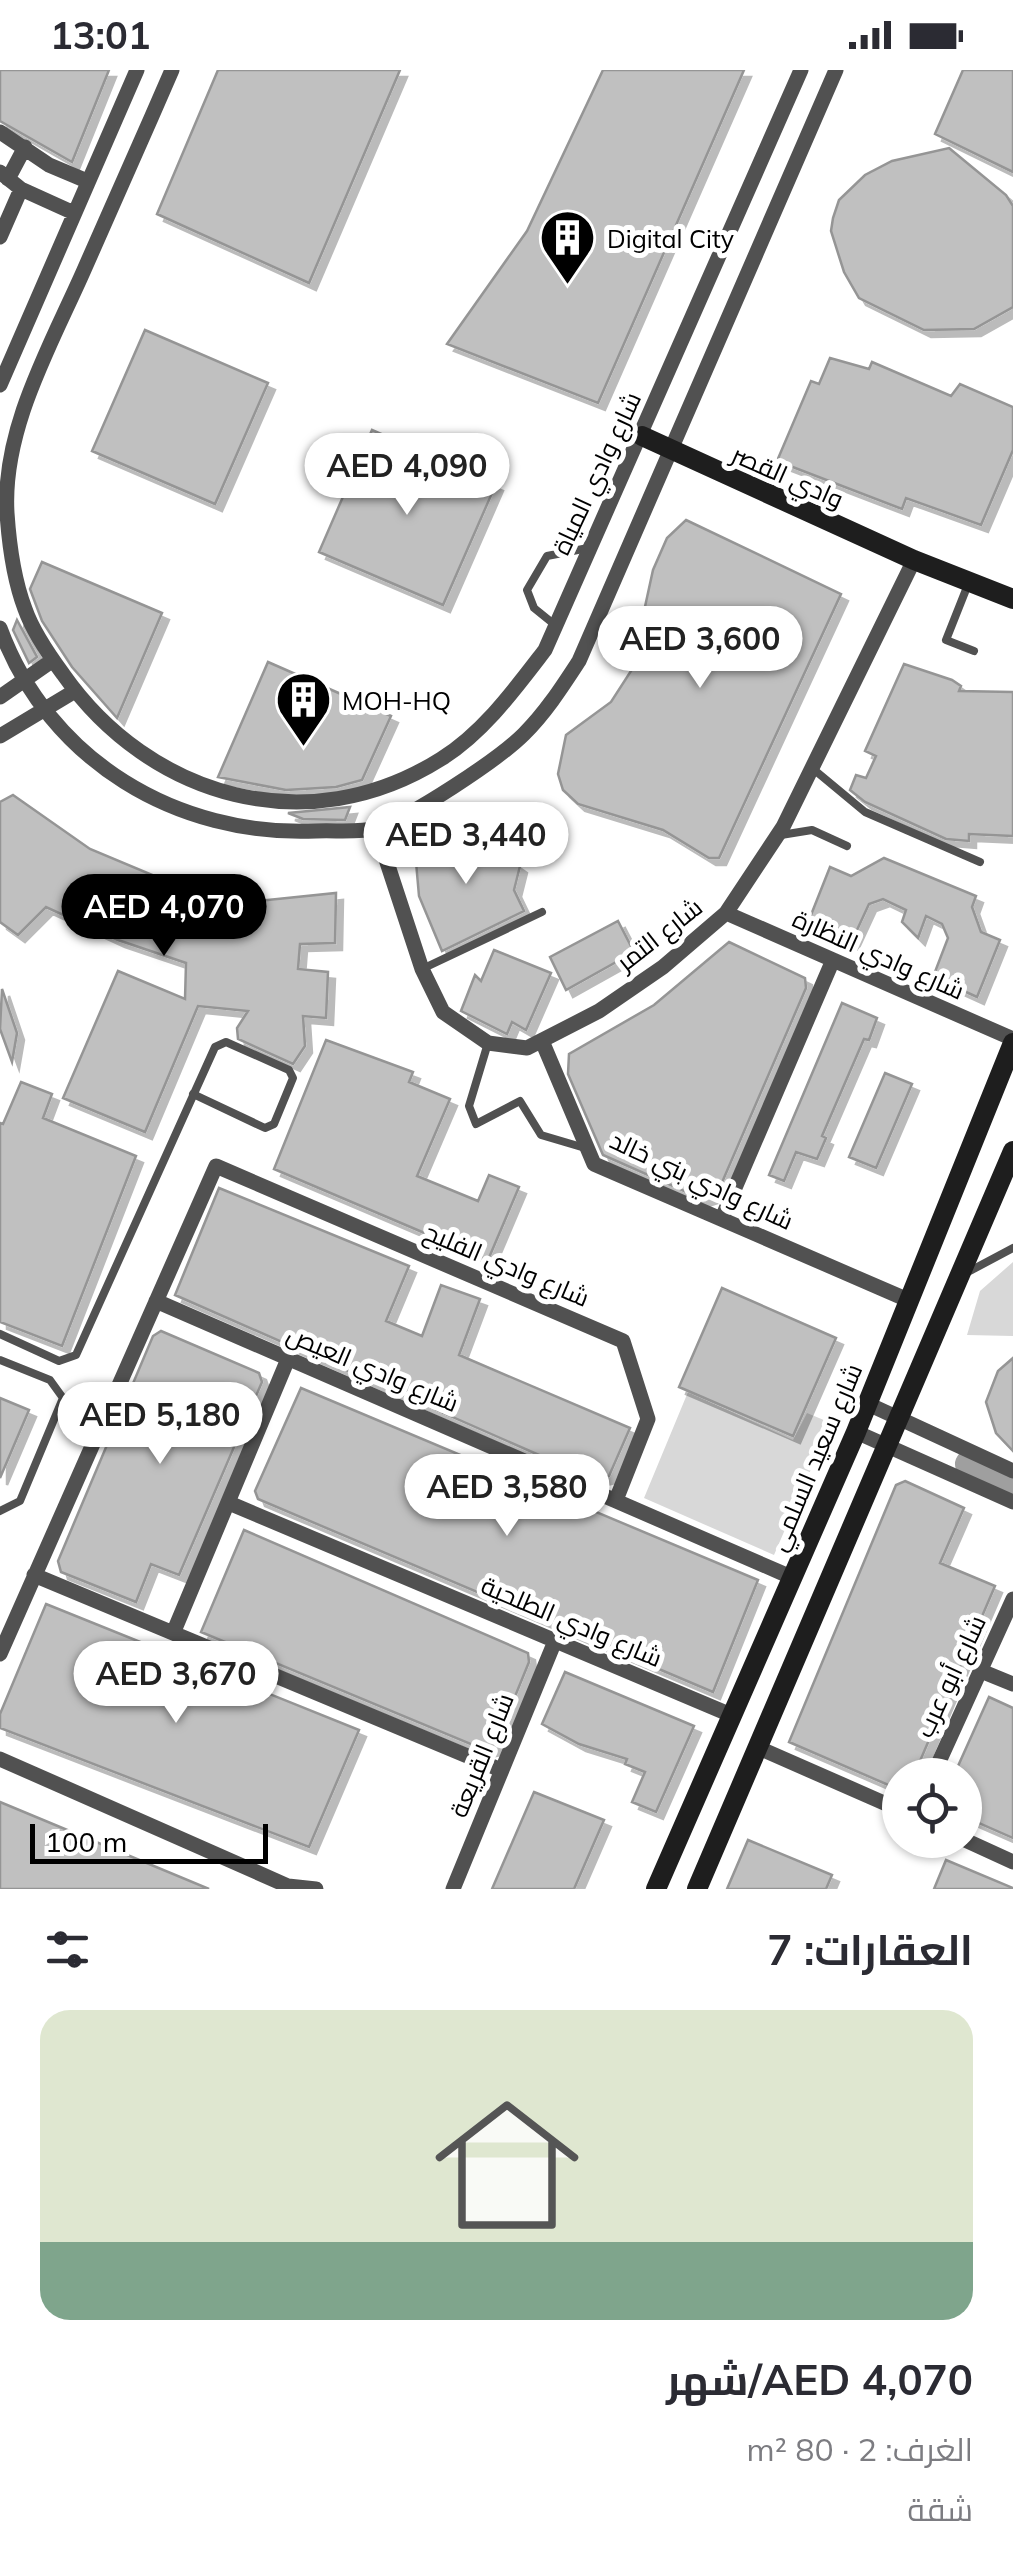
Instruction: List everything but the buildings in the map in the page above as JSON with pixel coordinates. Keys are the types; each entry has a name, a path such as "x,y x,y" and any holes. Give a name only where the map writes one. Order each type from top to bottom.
{"street":[{"path":"0,384 138,70"},
{"name":"شارع وادي المياة","path":"172,70 15,436 7,511 15,568 25,610 53,660 75,691 123,743 170,771 245,798 283,802 358,792 442,759 484,723 545,650 802,70"},
{"path":"0,628 24,683 45,711 112,777 184,813 239,830 376,828 438,796 521,737 549,706 579,661 836,70"},
{"path":"0,132 49,165 87,182"},
{"path":"0,237 10,180 25,146"},
{"path":"10,180 74,212"},
{"name":"وادي القصر","path":"642,436 914,560 1013,599"},
{"name":"شارع التمر","path":"488,1044 527,1048 598,1011 663,967 726,912 776,836 914,560"},
{"path":"0,697 53,660"},
{"path":"0,736 75,691"},
{"path":"376,828 422,969 443,1012 488,1044"},
{"name":"شارع وادي النظارة","path":"726,912 1013,1041"},
{"path":"722,1218 833,960"},
{"name":"شارع وادي بني خالد","path":"542,1040 594,1164 908,1300"},
{"name":"شارع سعيد السلمي","path":"656,1889 868,1404 1013,1041"},
{"name":"شارع وادي الفليح","path":"156,1301 216,1166 623,1341 648,1419 616,1500"},
{"path":"697,1889 886,1444 1010,1166"},
{"path":"0,1654 156,1301"},
{"name":"شارع وادي العيص","path":"156,1301 791,1576"},
{"path":"174,1631 288,1360"},
{"path":"868,1404 1013,1472"},
{"path":"856,1432 1013,1502"},
{"name":"شارع وادي الطلحية","path":"229,1503 731,1715"},
{"path":"34,1574 501,1770"},
{"name":"شارع أبو عرب","path":"941,1758 1013,1598"},
{"name":"شارع القريعة","path":"453,1889 555,1641"},
{"path":"981,1670 1013,1684"},
{"path":"759,1748 882,1802"},
{"path":"0,1760 288,1888 316,1889"},
{"path":"982,1848 1013,1862"}],"lane":[{"path":"555,625 534,608 527,590 546,556 556,550 588,548"},
{"path":"968,582 946,640 974,651"},
{"path":"812,768 865,812 980,862"},
{"path":"776,836 812,830 847,846"},
{"path":"422,969 542,912"},
{"path":"0,1334 59,1362 76,1356 193,1094 215,1047 226,1042 288,1070 293,1078 274,1124 265,1128 193,1094"},
{"path":"488,1044 469,1106 476,1124 520,1101 540,1135 586,1148"},
{"path":"962,1275 1013,1248"},
{"path":"0,1360 50,1380 62,1398 20,1501 0,1511"}],"shaded area":[{"path":"1013,1262 1013,1336 967,1335 980,1291"},
{"path":"688,1392 793,1440 807,1413 831,1423 774,1555 644,1498"}],"waterway":[{"path":"969,1464 1013,1481"}],"place":[{"name":"Digital City","path":"568,287"},
{"name":"MOH-HQ","path":"303,749"}]}
